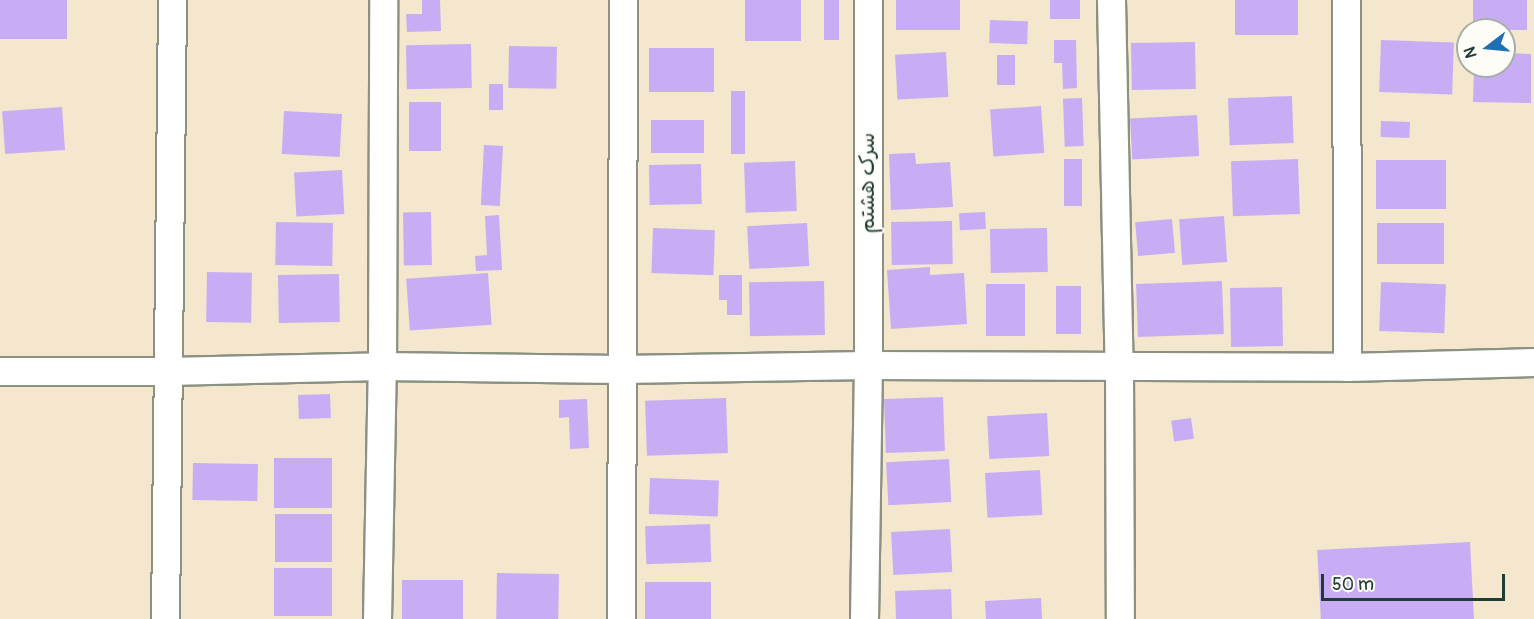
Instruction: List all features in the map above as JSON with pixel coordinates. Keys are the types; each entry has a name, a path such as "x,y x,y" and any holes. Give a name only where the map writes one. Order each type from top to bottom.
{"street":[{"path":"165,619 172,0"},
{"path":"376,619 382,366 384,0"},
{"path":"621,619 623,0"},
{"name":"سرک هشتم","path":"864,619 868,365 868,0"},
{"path":"1111,0 1119,368 1120,619"},
{"path":"1346,0 1347,367"},
{"path":"0,371 167,371 382,366 621,369 868,365 1119,368 1347,367 1534,362"}],"building":[{"path":"0,0 67,0 67,39 0,39"},
{"path":"422,0 440,0 441,31 407,32 406,14 422,14"},
{"path":"745,0 801,0 801,41 745,41"},
{"path":"824,0 839,0 839,40 824,40"},
{"path":"896,0 960,0 960,30 896,30"},
{"path":"1050,0 1080,0 1080,19 1050,19"},
{"path":"1235,0 1298,0 1298,35 1235,35"},
{"path":"1473,0 1527,0 1527,30 1516,30 1516,18 1473,18"},
{"path":"990,20 1028,21 1027,44 989,43"},
{"path":"1054,40 1076,40 1077,88 1063,89 1062,63 1054,63"},
{"path":"1381,40 1454,43 1452,95 1379,92"},
{"path":"1195,42 1196,89 1132,90 1131,43"},
{"path":"471,44 472,88 407,89 406,45"},
{"path":"509,46 557,47 556,89 508,88"},
{"path":"649,48 714,48 714,92 649,92"},
{"path":"946,52 948,97 897,100 895,55"},
{"path":"1516,53 1531,54 1531,103 1473,102 1474,78 1516,78"},
{"path":"997,55 1015,55 1015,85 997,85"},
{"path":"489,84 503,84 503,110 489,110"},
{"path":"731,91 745,91 745,154 731,154"},
{"path":"1292,96 1294,143 1230,145 1228,98"},
{"path":"1082,98 1084,146 1065,147 1063,99"},
{"path":"409,102 441,102 441,151 409,151"},
{"path":"1041,106 1044,153 993,156 990,110"},
{"path":"62,107 65,150 5,154 2,111"},
{"path":"284,111 342,114 340,157 282,154"},
{"path":"1197,115 1199,156 1132,159 1130,119"},
{"path":"651,120 704,120 704,153 651,153"},
{"path":"1381,121 1410,122 1409,138 1380,137"},
{"path":"484,145 503,146 500,206 481,205"},
{"path":"915,153 916,164 950,162 953,207 891,210 889,154"},
{"path":"1064,159 1082,159 1082,206 1064,206"},
{"path":"1298,159 1300,214 1233,216 1231,161"},
{"path":"1376,160 1446,160 1446,209 1376,209"},
{"path":"795,161 797,211 746,213 744,163"},
{"path":"701,164 702,204 650,205 649,165"},
{"path":"342,170 344,214 296,216 294,173"},
{"path":"403,212 431,212 432,265 404,265"},
{"path":"985,212 986,229 960,230 959,213"},
{"path":"499,215 502,270 476,271 475,256 487,255 485,216"},
{"path":"1224,216 1227,262 1182,265 1179,219"},
{"path":"1172,219 1175,253 1138,256 1135,222"},
{"path":"952,221 953,264 892,265 891,222"},
{"path":"276,222 333,223 332,266 275,265"},
{"path":"807,223 809,266 749,269 747,226"},
{"path":"1377,223 1444,223 1444,264 1377,264"},
{"path":"653,228 715,230 713,275 651,273"},
{"path":"1047,228 1048,272 991,273 990,229"},
{"path":"930,267 930,275 964,273 967,324 891,329 887,270"},
{"path":"207,272 252,273 251,323 206,322"},
{"path":"488,273 492,325 410,331 406,279"},
{"path":"339,274 340,322 279,323 278,275"},
{"path":"719,275 742,275 742,315 727,315 727,300 719,300"},
{"path":"824,281 825,335 750,336 749,282"},
{"path":"1222,281 1224,334 1138,337 1136,284"},
{"path":"1381,282 1446,284 1444,333 1379,331"},
{"path":"986,284 1025,284 1025,336 986,336"},
{"path":"1056,286 1081,286 1081,334 1056,334"},
{"path":"1282,287 1283,346 1231,347 1230,288"},
{"path":"330,394 331,418 299,419 298,395"},
{"path":"943,397 945,451 886,453 884,399"},
{"path":"726,398 728,453 647,456 645,401"},
{"path":"587,399 589,448 570,449 569,417 559,418 559,400"},
{"path":"1047,413 1049,456 989,459 987,416"},
{"path":"1191,418 1194,439 1174,442 1171,421"},
{"path":"274,458 332,458 332,508 274,508"},
{"path":"949,459 951,502 888,505 886,462"},
{"path":"193,463 258,464 257,501 192,500"},
{"path":"1040,470 1042,515 987,518 985,473"},
{"path":"650,478 719,480 718,516 649,514"},
{"path":"275,514 332,514 332,562 275,562"},
{"path":"710,524 711,562 646,564 645,526"},
{"path":"950,529 952,572 893,575 891,532"},
{"path":"1470,542 1474,619 1321,619 1317,550"},
{"path":"274,568 332,568 332,616 274,616"},
{"path":"497,573 559,574 558,619 496,619"},
{"path":"402,580 463,580 463,619 402,619"},
{"path":"645,582 711,582 711,619 645,619"},
{"path":"951,589 952,619 896,619 895,591"},
{"path":"1041,598 1042,619 986,619 985,601"}]}
